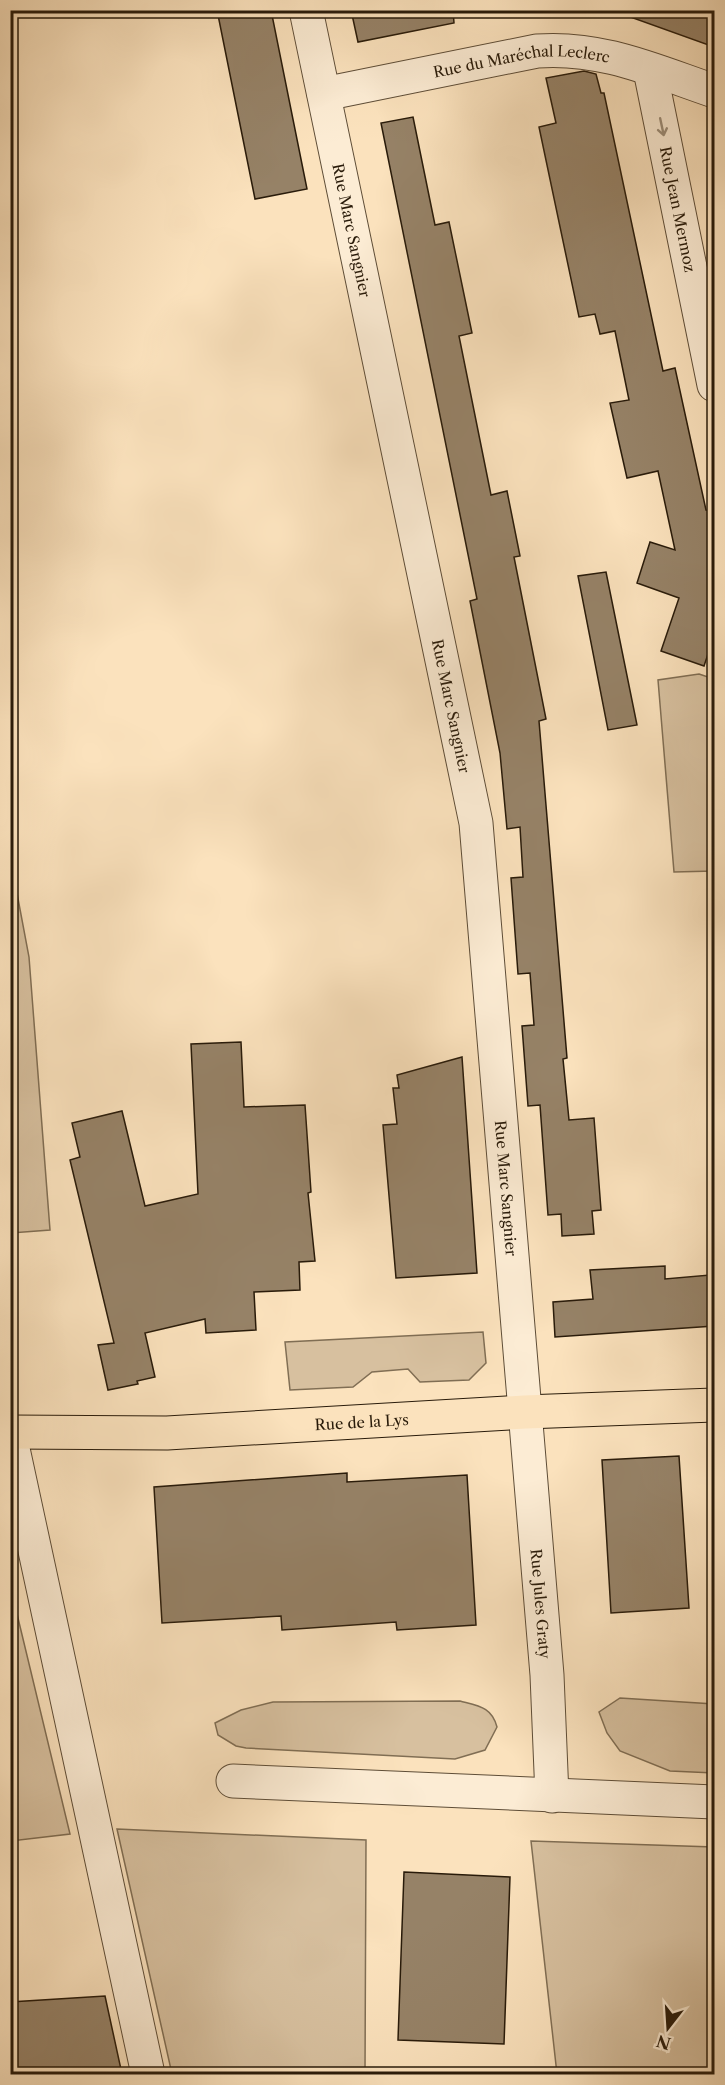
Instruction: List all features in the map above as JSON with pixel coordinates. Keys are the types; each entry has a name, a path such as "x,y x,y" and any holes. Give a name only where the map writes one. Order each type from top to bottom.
{"main road":[{"name":"Rue de la Lys","path":"10,1433 167,1433 525,1412 714,1405"}],"street":[{"name":"Rue Marc Sangnier","path":"306,10 476,823 525,1412"},
{"name":"Rue du Maréchal Leclerc","path":"324,94 537,51 585,50 714,91"},
{"name":"Rue Jean Mermoz","path":"650,70 714,385"},
{"name":"Rue Jules Graty","path":"525,1412 547,1675 552,1796"},
{"path":"10,1433 148,2074"},
{"path":"233,1781 714,1802"}],"shaded area":[{"path":"699,674 714,679 714,871 674,872 658,680"},
{"path":"10,856 29,957 50,1230 11,1233"},
{"path":"483,1332 486,1363 469,1380 420,1382 408,1369 372,1372 353,1387 290,1390 285,1342"},
{"path":"11,1589 70,1834 11,1841"},
{"path":"620,1698 714,1704 714,1773 670,1771 620,1751 607,1733 599,1712"},
{"path":"460,1701 484,1708 492,1715 497,1727 485,1750 455,1759 246,1748 236,1746 218,1735 215,1723 241,1710 273,1702"},
{"path":"117,1829 366,1840 365,2074 172,2074"},
{"path":"531,1841 714,1847 714,2074 557,2074"}],"building":[{"path":"217,10 271,10 307,189 255,199"},
{"path":"351,10 453,10 454,23 358,42"},
{"path":"622,10 714,10 714,47 622,14"},
{"path":"584,71 596,74 601,93 604,93 663,371 675,368 706,510 714,511 714,636 704,666 661,651 679,598 637,583 650,542 675,550 658,471 627,478 610,403 629,400 615,331 600,334 595,314 579,317 539,127 556,123 546,78"},
{"path":"413,117 435,225 449,222 472,333 459,336 491,495 507,491 520,556 514,557 546,719 539,721 567,1058 563,1059 569,1120 594,1118 601,1210 592,1211 594,1234 562,1236 561,1214 548,1215 540,1105 528,1106 522,1026 534,1025 530,973 518,974 511,878 523,877 520,827 507,829 500,753 470,601 477,599 381,123"},
{"path":"606,572 637,725 608,730 578,576"},
{"path":"241,1042 244,1107 305,1105 311,1192 308,1193 315,1261 299,1262 300,1290 254,1292 256,1330 206,1333 205,1319 145,1333 155,1377 137,1381 138,1384 108,1390 98,1345 114,1343 70,1160 80,1157 72,1123 122,1111 145,1206 198,1194 191,1044"},
{"path":"462,1057 477,1273 396,1278 383,1125 397,1124 393,1088 399,1088 397,1075"},
{"path":"665,1266 665,1279 710,1275 714,1326 555,1337 553,1302 593,1299 590,1270"},
{"path":"679,1456 689,1608 611,1613 602,1460"},
{"path":"347,1473 347,1482 467,1475 476,1625 397,1630 396,1622 282,1630 281,1616 162,1623 154,1487"},
{"path":"404,1872 510,1877 504,2044 398,2040"},
{"path":"105,1996 122,2074 10,2074 10,2002"}]}
